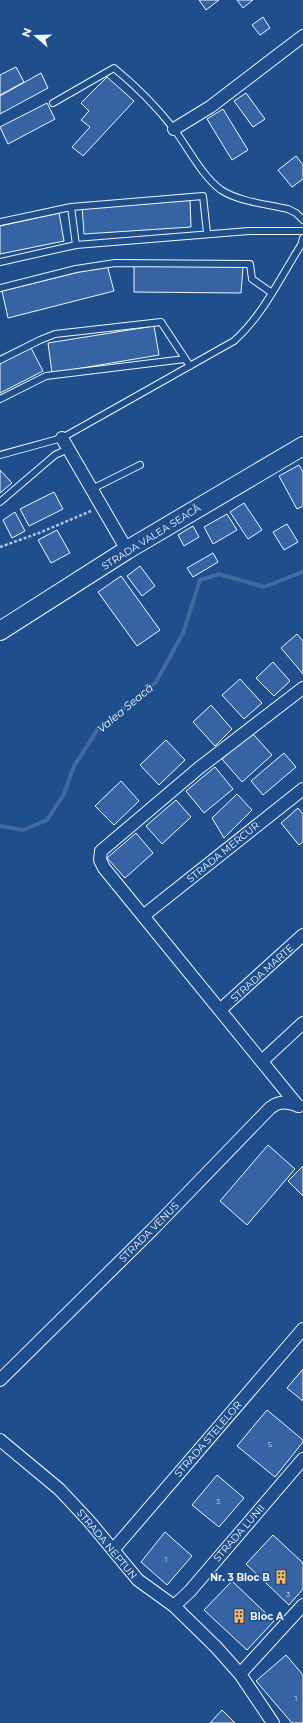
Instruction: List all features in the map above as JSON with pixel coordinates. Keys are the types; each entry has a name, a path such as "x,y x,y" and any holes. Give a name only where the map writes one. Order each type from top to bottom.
{"main road":[{"name":"STRADA VALEA SEACĂ","path":"0,631 127,550 303,446"}],"street":[{"path":"174,129 210,107 303,36"},
{"path":"62,438 127,550"},
{"path":"301,1107 143,916 104,868 100,860 101,851 199,768 303,688"},
{"name":"STRADA MERCUR","path":"143,916 303,789"},
{"name":"STRADA MARTE","path":"220,1010 303,936"},
{"path":"262,1061 303,1023"},
{"name":"STRADA VENUS","path":"0,1380 153,1229 270,1108 279,1102 290,1103 301,1107"},
{"name":"STRADA STELELOR","path":"113,1550 303,1329"},
{"name":"STRADA NEPTUN","path":"0,1440 60,1489 138,1580 174,1606 198,1628 240,1674 271,1722"},
{"name":"STRADA LUNII","path":"174,1606 190,1591 303,1459"},
{"path":"240,1674 303,1605"}],"lane":[{"path":"53,103 114,68 147,98 174,129 211,181 222,190 237,198 288,209 296,213 303,220"},
{"path":"0,222 71,207 203,196 207,233"},
{"path":"71,207 76,245"},
{"path":"0,262 76,245 249,230 303,231"},
{"path":"0,455 62,438 234,341 248,328 272,293 301,245 303,238"},
{"path":"0,288 76,269 115,263 250,264 252,279 272,293"},
{"path":"0,360 55,334 161,322 190,366"},
{"path":"0,399 46,376 185,359"},
{"path":"0,502 55,455 68,449"},
{"path":"92,489 140,465"}],"path":[{"path":"0,547 40,533 102,506"}],"building":[{"path":"199,0 219,0 206,10"},
{"path":"237,0 253,0 243,8"},
{"path":"263,17 270,28 260,35 252,25"},
{"path":"16,67 24,82 0,95 0,75"},
{"path":"41,73 48,88 0,114 0,96"},
{"path":"107,77 134,101 83,156 72,147 90,127 81,120 89,111 81,103"},
{"path":"246,93 265,119 253,127 234,101"},
{"path":"47,103 55,119 8,144 0,127"},
{"path":"223,109 248,150 232,160 207,119"},
{"path":"296,156 303,165 303,179 292,187 278,170"},
{"path":"190,199 191,227 84,234 82,206"},
{"path":"59,213 64,241 0,254 0,226"},
{"path":"134,263 243,267 241,293 134,292"},
{"path":"107,265 114,291 8,318 2,291"},
{"path":"154,326 159,355 52,373 48,343"},
{"path":"30,346 43,371 0,393 0,362"},
{"path":"299,465 303,472 303,506 297,509 279,476"},
{"path":"0,470 12,483 0,493"},
{"path":"54,492 63,509 29,526 20,509"},
{"path":"244,503 262,530 248,539 230,512"},
{"path":"15,512 25,531 12,538 3,520"},
{"path":"227,514 237,530 213,544 204,527"},
{"path":"287,524 298,542 284,550 273,532"},
{"path":"193,526 199,537 184,546 178,535"},
{"path":"57,530 70,553 51,563 38,540"},
{"path":"213,553 218,562 193,577 187,568"},
{"path":"140,566 155,586 142,596 127,576"},
{"path":"121,576 160,630 137,646 98,592"},
{"path":"297,634 303,641 303,674 281,648"},
{"path":"273,662 290,681 274,696 256,678"},
{"path":"240,679 262,703 244,719 222,695"},
{"path":"211,705 232,729 215,746 193,722"},
{"path":"252,733 272,755 242,782 222,759"},
{"path":"166,740 185,760 159,785 140,765"},
{"path":"284,753 296,767 263,795 251,781"},
{"path":"215,767 233,789 204,813 186,791"},
{"path":"121,781 139,801 114,825 95,806"},
{"path":"237,794 252,810 224,838 212,818"},
{"path":"176,800 191,817 162,844 146,826"},
{"path":"298,808 303,814 303,842 299,845 281,823"},
{"path":"136,833 153,853 125,878 107,858"},
{"path":"268,1145 295,1169 247,1225 220,1201"},
{"path":"303,1166 303,1196 288,1181"},
{"path":"303,1369 303,1401 287,1388"},
{"path":"267,1410 303,1440 303,1442 275,1477 237,1446"},
{"path":"217,1475 244,1498 219,1527 192,1505"},
{"path":"165,1532 192,1556 167,1585 141,1562"},
{"name":"Nr. 3 Bloc B","path":"273,1535 303,1563 303,1589 289,1605 246,1564"},
{"name":"Bloc A","path":"232,1581 274,1621 247,1650 204,1610"},
{"path":"286,1655 303,1675 303,1723 292,1723 256,1681"},
{"path":"222,1710 235,1723 210,1723"}],"waterway":[{"name":"Valea Seacă","path":"0,826 23,830 47,820 64,794 74,766 98,729 156,682 183,633 200,580 219,574 264,587 303,571"}],"place":[{"name":"Nr. 3 Bloc B","path":"281,1577"},
{"name":"Bloc A","path":"239,1616"}]}
